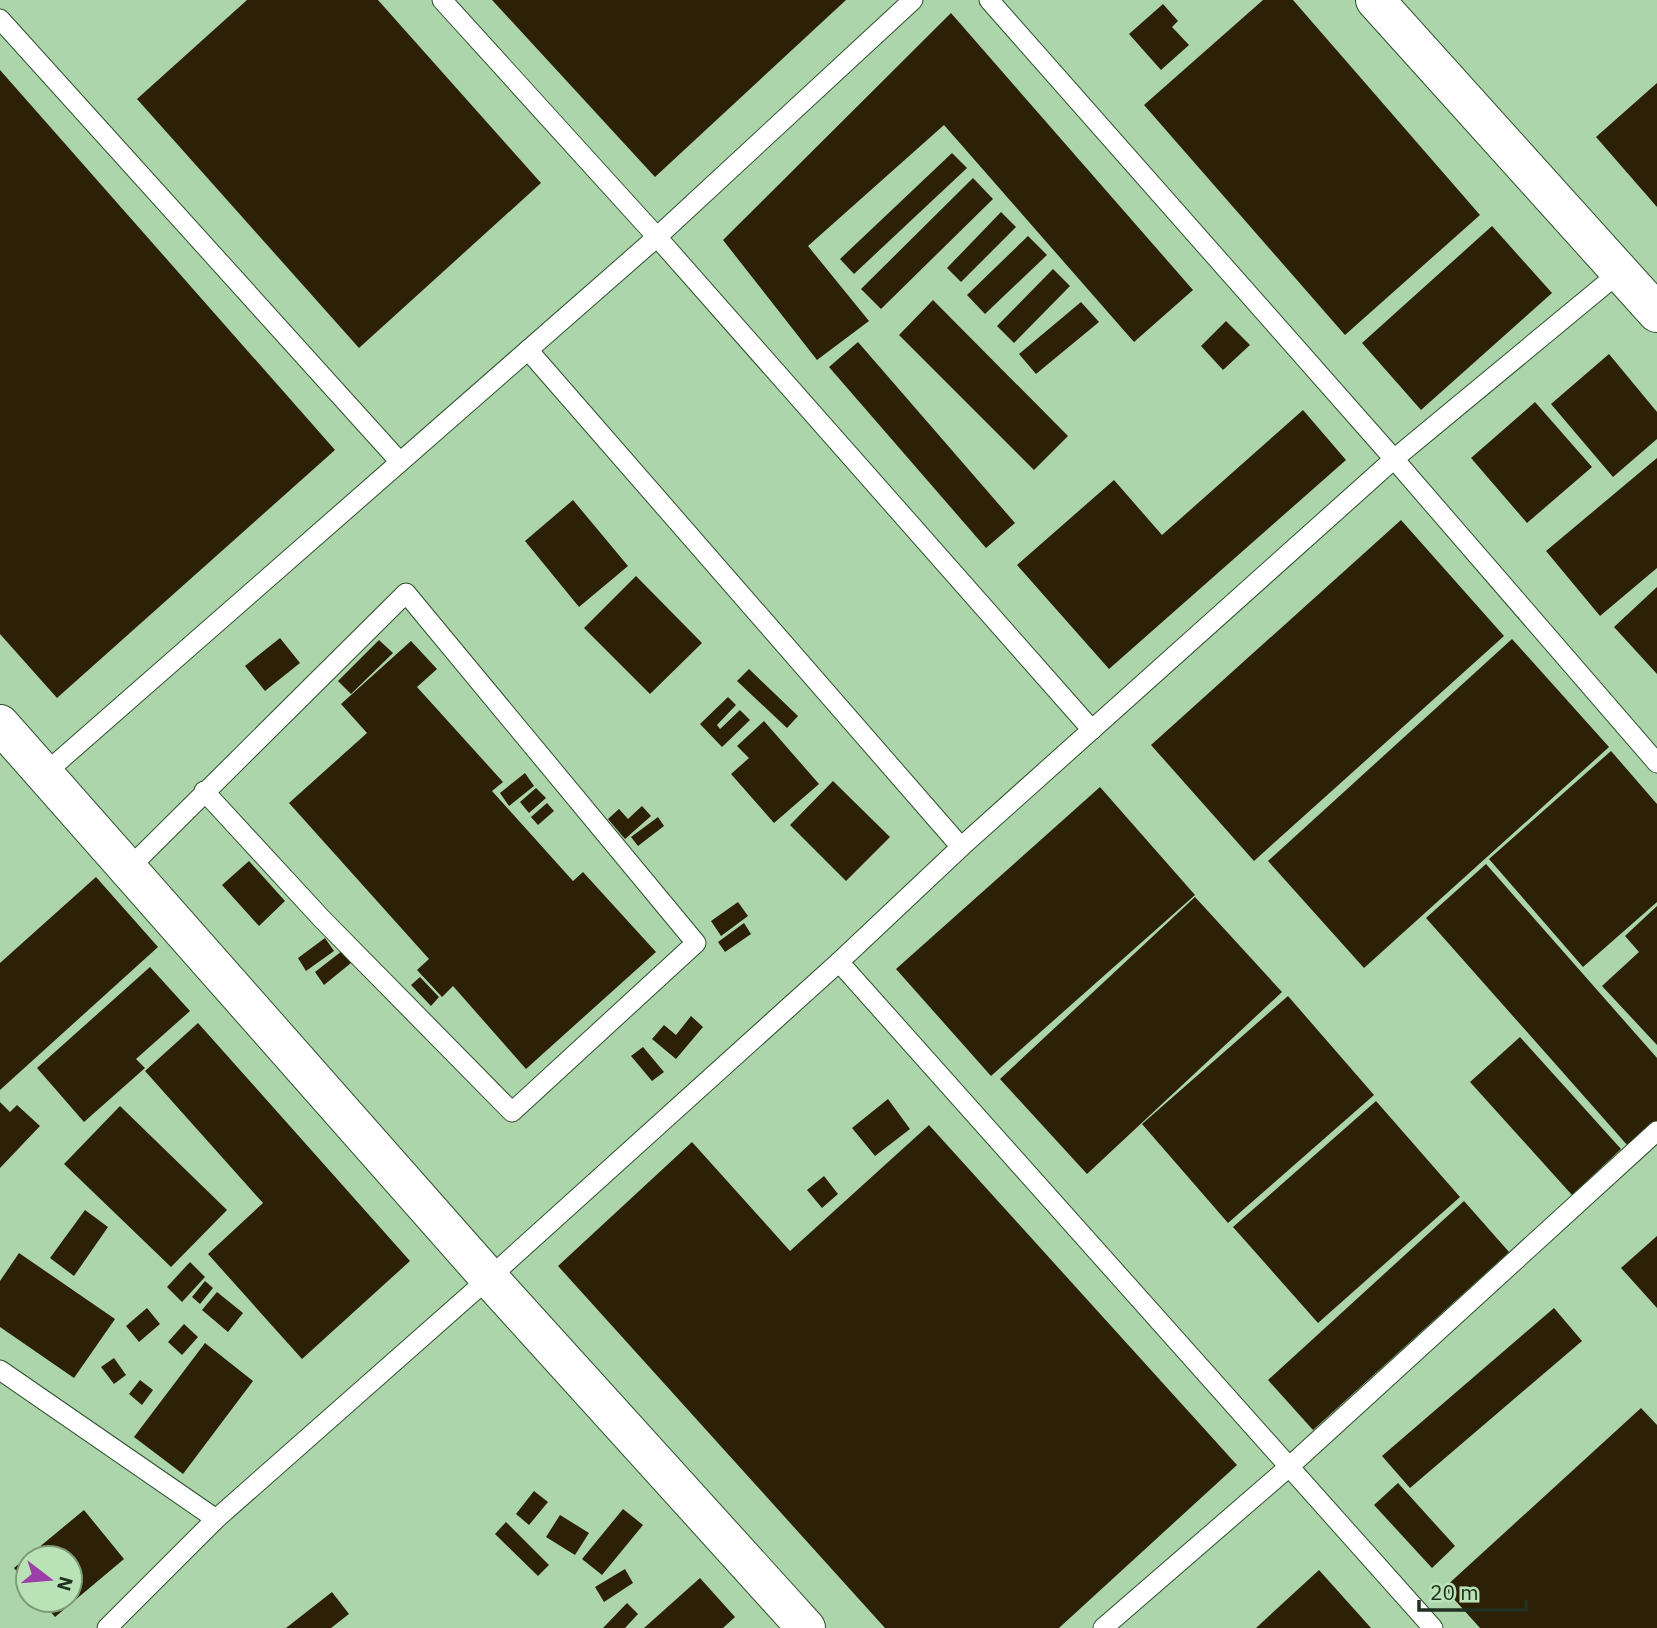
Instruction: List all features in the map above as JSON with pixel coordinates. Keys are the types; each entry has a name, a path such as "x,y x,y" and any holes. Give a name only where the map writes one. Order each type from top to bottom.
{"street":[{"path":"1375,0 1657,313"},
{"path":"0,724 488,1278 806,1628"}],"lane":[{"path":"442,0 657,237 1092,730"},
{"path":"43,775 657,237 913,0"},
{"path":"989,0 1657,763"},
{"path":"0,19 400,462"},
{"path":"107,1628 216,1519 839,962 961,847 1394,460 1620,272"},
{"path":"528,350 961,847"},
{"path":"127,870 204,791 406,593 696,943 512,1112 322,919 204,791"},
{"path":"839,962 1433,1628"},
{"path":"1103,1628 1290,1466 1657,1130"},
{"path":"0,1370 216,1519"}],"building":[{"path":"247,0 378,0 541,183 359,348 137,99"},
{"path":"492,0 846,0 655,177"},
{"path":"1263,0 1293,0 1480,215 1345,335 1144,105"},
{"path":"1163,4 1178,21 1172,27 1189,45 1161,70 1129,34"},
{"path":"951,13 1193,290 1134,342 944,125 808,246 869,321 817,360 723,240"},
{"path":"0,70 335,450 57,698 0,634"},
{"path":"1657,83 1657,207 1596,137"},
{"path":"952,153 967,168 854,274 840,259"},
{"path":"973,178 993,199 881,309 861,289"},
{"path":"1001,212 1016,227 961,282 947,268"},
{"path":"1492,226 1552,293 1421,410 1362,343"},
{"path":"1028,236 1047,255 985,314 967,295"},
{"path":"1053,269 1070,286 1014,343 997,326"},
{"path":"933,300 1068,436 1034,470 899,335"},
{"path":"1081,302 1099,322 1036,374 1019,354"},
{"path":"1226,321 1250,345 1223,370 1201,346"},
{"path":"858,342 1015,523 986,548 829,367"},
{"path":"1609,354 1657,412 1657,439 1613,477 1551,404"},
{"path":"1535,402 1592,467 1527,523 1471,458"},
{"path":"1303,410 1346,460 1109,669 1017,565 1114,480 1162,535"},
{"path":"1657,458 1657,568 1600,616 1546,551"},
{"path":"573,500 628,566 579,607 525,541"},
{"path":"1401,520 1504,636 1254,861 1151,745"},
{"path":"636,576 702,643 650,694 584,628"},
{"path":"1657,587 1657,674 1614,627"},
{"path":"280,638 300,663 265,691 245,666"},
{"path":"1512,639 1609,747 1364,968 1268,861"},
{"path":"379,640 393,653 351,694 338,681"},
{"path":"411,641 437,669 417,687 503,782 492,791 573,881 583,872 656,952 526,1069 453,986 442,997 417,970 429,959 289,803 367,733 341,704"},
{"path":"749,669 798,716 787,728 737,681"},
{"path":"728,697 736,705 717,725 720,729 740,710 750,720 722,747 700,724"},
{"path":"764,721 819,784 774,823 731,774 749,758 737,746"},
{"path":"1611,751 1657,804 1657,902 1583,967 1489,859"},
{"path":"525,773 534,786 509,806 500,793"},
{"path":"833,781 890,837 846,881 790,825"},
{"path":"1100,787 1195,895 991,1076 896,969"},
{"path":"536,788 546,798 529,813 520,802"},
{"path":"547,803 554,811 538,825 531,817"},
{"path":"642,806 651,816 625,839 608,819 619,809 628,819"},
{"path":"658,817 664,826 638,846 631,837"},
{"path":"249,861 285,901 259,926 222,885"},
{"path":"1486,864 1657,1058 1657,1121 1628,1146 1426,918"},
{"path":"96,877 158,947 0,1090 0,963"},
{"path":"1195,897 1282,992 1087,1174 1000,1079"},
{"path":"738,902 748,916 721,936 711,921"},
{"path":"1657,906 1657,1045 1602,986 1639,952 1625,936"},
{"path":"744,923 751,934 725,952 718,942"},
{"path":"325,938 334,951 306,971 298,958"},
{"path":"342,951 351,963 324,985 315,972"},
{"path":"150,967 190,1011 136,1059 145,1068 84,1122 37,1068"},
{"path":"420,977 439,997 431,1006 411,985"},
{"path":"1288,996 1374,1095 1228,1223 1142,1124"},
{"path":"691,1016 703,1027 676,1059 652,1039 664,1025 676,1035"},
{"path":"198,1023 410,1261 302,1359 208,1254 263,1203 145,1071"},
{"path":"1520,1037 1621,1149 1572,1195 1470,1082"},
{"path":"643,1047 664,1072 652,1081 631,1056"},
{"path":"888,1099 910,1129 875,1156 852,1128"},
{"path":"1376,1101 1460,1197 1318,1323 1233,1227"},
{"path":"0,1102 10,1112 17,1105 40,1126 0,1168"},
{"path":"120,1106 227,1210 171,1267 64,1164"},
{"path":"929,1125 1237,1465 1059,1628 885,1628 558,1266 692,1142 790,1251"},
{"path":"824,1176 838,1194 822,1208 807,1190"},
{"path":"1464,1201 1509,1252 1313,1430 1268,1380"},
{"path":"85,1210 108,1227 74,1276 50,1258"},
{"path":"1657,1236 1657,1308 1621,1268"},
{"path":"19,1253 115,1319 74,1378 0,1327 0,1281"},
{"path":"190,1262 205,1277 182,1302 167,1287"},
{"path":"205,1281 213,1288 200,1304 192,1297"},
{"path":"217,1292 243,1313 228,1332 202,1310"},
{"path":"147,1308 160,1324 139,1342 126,1326"},
{"path":"1554,1308 1582,1341 1410,1488 1382,1456"},
{"path":"184,1324 198,1337 182,1355 168,1342"},
{"path":"205,1343 253,1381 183,1474 134,1437"},
{"path":"114,1358 126,1375 114,1384 101,1367"},
{"path":"140,1380 153,1390 142,1405 129,1394"},
{"path":"1641,1408 1657,1425 1657,1628 1480,1628 1444,1588"},
{"path":"1398,1483 1455,1546 1432,1568 1374,1505"},
{"path":"534,1491 548,1502 529,1525 516,1514"},
{"path":"623,1509 643,1525 602,1575 582,1559"},
{"path":"84,1510 124,1559 84,1593 84,1544 43,1544"},
{"path":"560,1515 589,1533 575,1555 546,1537"},
{"path":"506,1522 549,1565 538,1576 495,1534"},
{"path":"625,1569 633,1583 604,1602 595,1587"},
{"path":"1319,1570 1371,1628 1256,1628"},
{"path":"700,1578 735,1617 723,1628 644,1628"},
{"path":"332,1592 349,1614 331,1628 286,1628"},
{"path":"627,1603 638,1614 625,1628 603,1628"}]}
